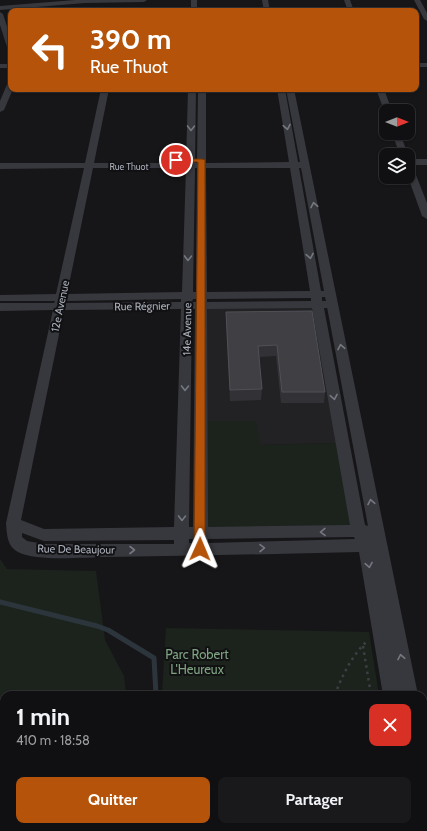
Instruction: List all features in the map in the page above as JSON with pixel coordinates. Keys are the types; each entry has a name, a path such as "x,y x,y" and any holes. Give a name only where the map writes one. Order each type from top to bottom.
{"street":[{"path":"4,8 59,0"},
{"path":"4,8 76,1 144,0"},
{"path":"417,0 427,19"},
{"path":"0,14 8,32"},
{"path":"0,110 8,91"},
{"name":"12e Avenue","path":"12,523 61,302 104,92"},
{"name":"14e Avenue","path":"193,92 197,108"},
{"name":"14e Avenue","path":"182,550 194,300 197,108 201,92"},
{"path":"282,92 289,109 300,163 317,225 356,422 373,540 392,691"},
{"path":"289,109 290,92"},
{"path":"381,92 385,104"},
{"name":"Rue Thuot","path":"0,161 90,163 300,163"},
{"path":"415,162 427,162"},
{"name":"Rue Thuot","path":"0,166 90,163"},
{"path":"300,163 304,225 358,531"},
{"path":"415,184 427,216"},
{"path":"304,225 317,225"},
{"name":"Rue Régnier","path":"0,298 61,302"},
{"name":"Rue Régnier","path":"0,307 61,302 332,299"},
{"name":"14e Avenue","path":"194,300 200,542"},
{"path":"328,367 345,368"},
{"path":"339,423 356,422"},
{"name":"Rue De Beaujour","path":"12,523 44,535 182,534 200,542 373,540"},
{"name":"Rue De Beaujour","path":"12,523 15,540 23,547 44,551 182,550 200,542 358,531 373,540"},
{"path":"373,540 408,691"}],"path":[{"path":"336,691 362,644 372,637"},
{"path":"362,644 370,691"}],"shaded area":[{"path":"318,304 338,443 260,445 203,421 201,305"}],"green space":[{"path":"203,421 256,421 260,445 338,443 358,531 200,534"},
{"path":"0,559 7,569 96,571 105,640 124,676 126,691 0,691"},
{"name":"Parc Robert L'Heureux","path":"166,628 369,632 378,691 162,691"}],"building":[{"path":"312,311 325,392 282,392 277,345 258,346 262,389 230,390 226,312"}],"waterway":[{"path":"0,602 108,630 154,658 156,691"}],"route":[{"path":"176,160 202,160 200,549"}]}
